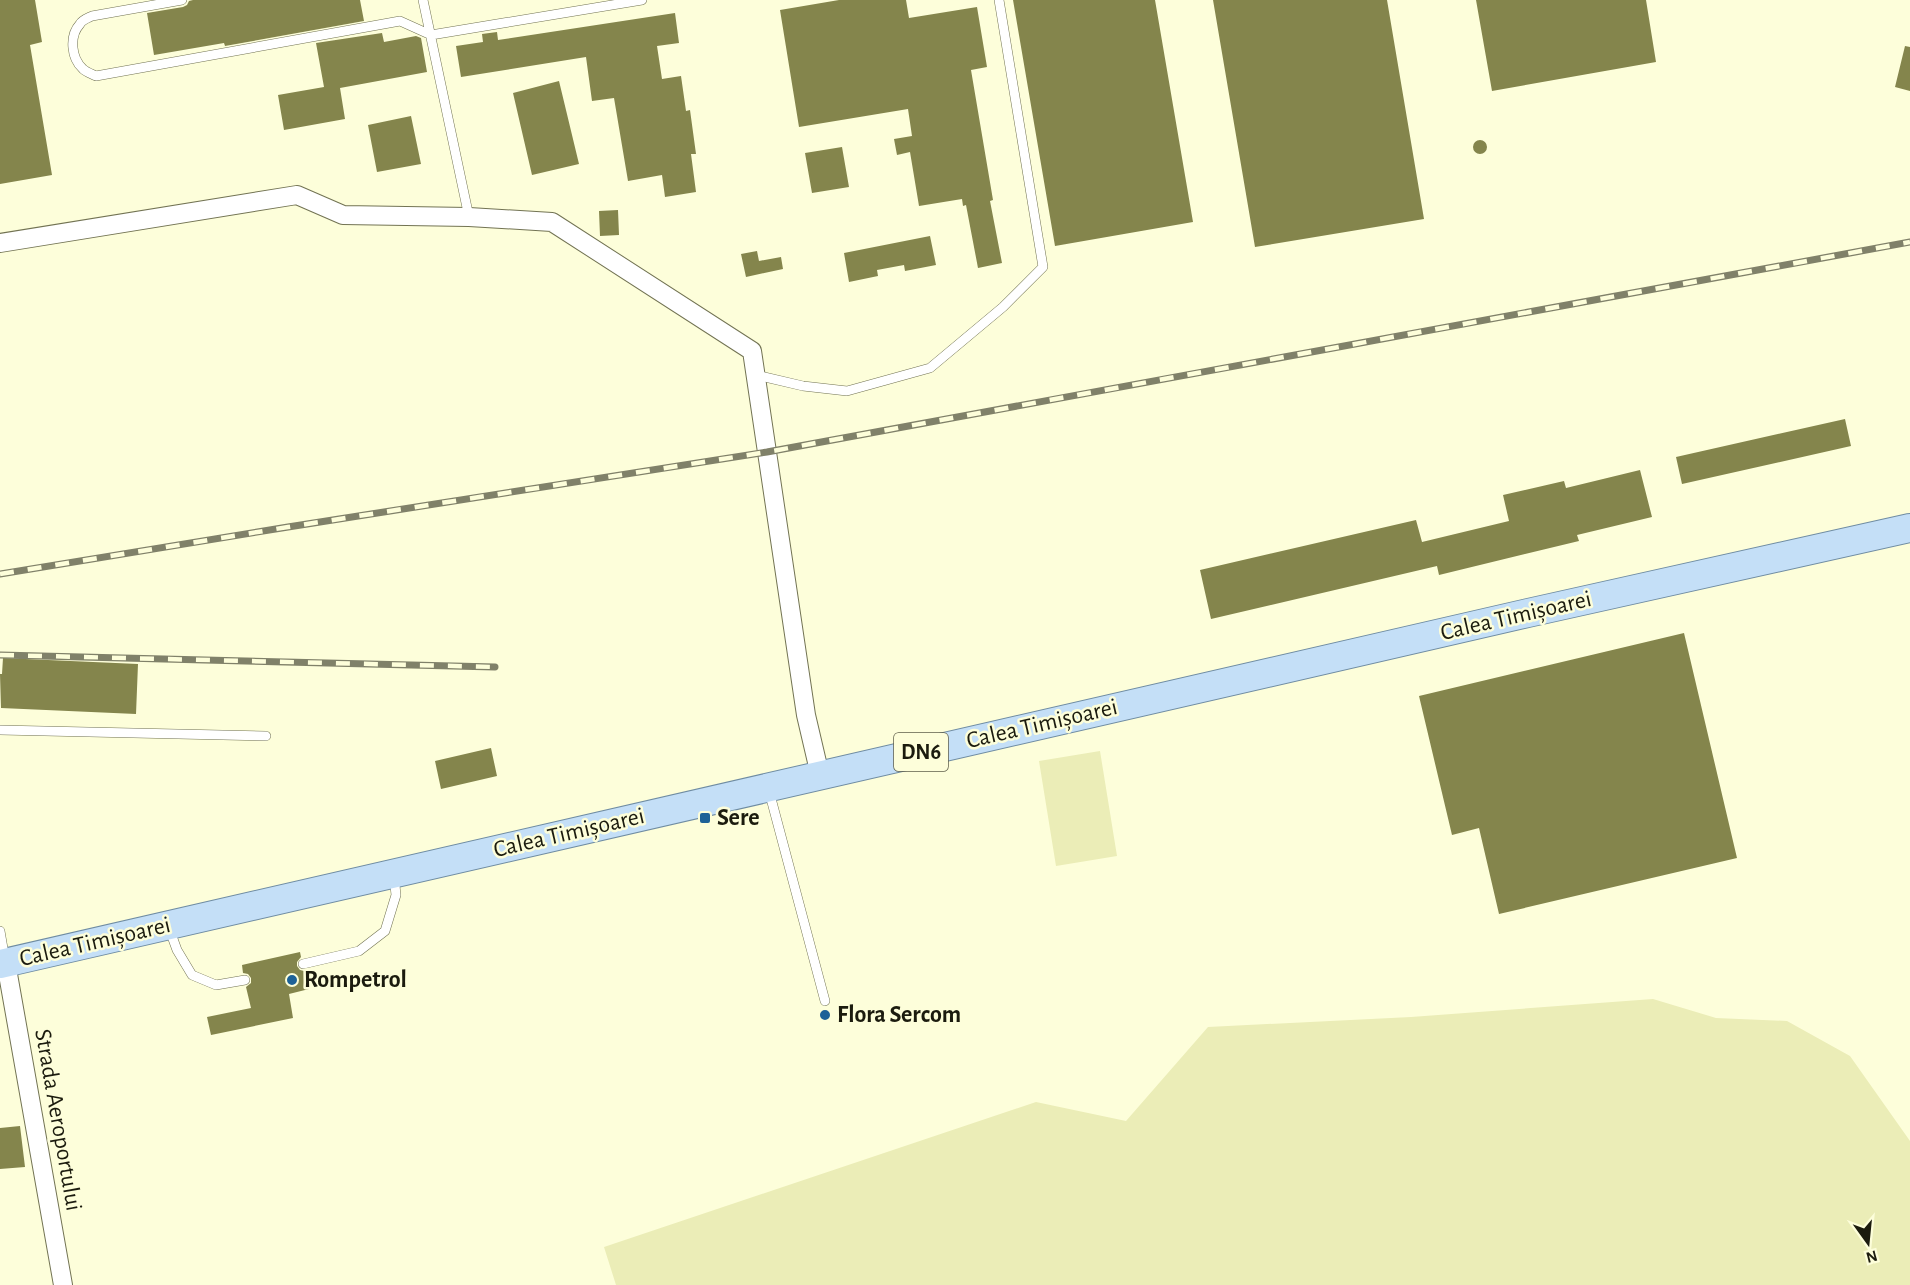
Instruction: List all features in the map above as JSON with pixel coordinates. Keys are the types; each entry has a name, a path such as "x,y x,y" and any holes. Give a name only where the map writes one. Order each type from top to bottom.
{"main road":[{"name":"Calea Timișoarei","path":"3,963 1528,613 1910,528"}],"street":[{"path":"0,243 297,195 343,216 469,217 552,222 752,351 806,716 820,775"},
{"name":"Strada Aeroportului","path":"3,963 63,1285"}],"lane":[{"path":"182,0 92,16 80,23 74,35 72,46 77,61 83,70 96,76 400,21 431,35 642,0"},
{"path":"423,0 469,217"},
{"path":"756,375 803,386 847,391 930,368 1003,307 1043,267 999,0"},
{"path":"0,730 266,736"},
{"path":"768,787 825,1001"},
{"path":"303,964 359,951 385,931 396,895 394,873"},
{"path":"168,926 177,950 192,975 216,985 245,980"},
{"path":"0,931 3,963"}],"green space":[{"path":"1100,751 1117,856 1056,866 1039,761"},
{"path":"1653,999 1716,1018 1787,1021 1850,1056 1910,1141 1910,1285 616,1285 604,1247 1036,1102 1126,1121 1208,1027 1411,1017"}],"building":[{"path":"0,0 35,0 42,42 30,45 52,175 0,184"},
{"path":"193,0 360,0 364,21 225,46 224,43 154,55 147,13 183,7"},
{"path":"839,0 906,0 909,18 977,7 987,67 971,70 993,200 990,201 1002,263 978,268 966,205 963,206 962,199 919,206 910,152 897,155 894,139 912,136 908,109 799,127 780,10"},
{"path":"1013,0 1155,0 1193,222 1055,246"},
{"path":"1213,0 1387,0 1424,219 1255,247"},
{"path":"1476,0 1646,0 1656,62 1492,91"},
{"path":"675,13 679,43 657,46 662,79 681,76 686,111 690,110 696,154 691,154 696,192 665,197 662,175 628,181 614,98 592,101 586,57 461,77 456,46 483,42 482,34 497,32 498,40"},
{"path":"382,33 384,42 416,36 421,38 427,72 340,88 345,119 284,130 278,95 324,87 316,43"},
{"path":"1905,46 1910,47 1910,91 1895,87"},
{"path":"559,81 579,164 532,175 513,93"},
{"path":"411,116 421,164 377,172 368,125"},
{"path":"1480,140 1485,142 1487,147 1485,152 1480,154 1475,152 1473,147 1475,142"},
{"path":"842,147 849,187 812,193 805,153"},
{"path":"618,210 619,235 600,236 599,211"},
{"path":"930,236 936,265 905,271 904,265 877,270 878,276 849,282 844,253"},
{"path":"757,251 759,261 781,257 783,269 746,277 741,254"},
{"path":"1845,419 1851,446 1682,484 1676,457"},
{"path":"1640,470 1652,517 1577,535 1579,541 1439,575 1437,566 1211,619 1200,570 1416,520 1422,542 1509,521 1503,495 1564,481 1566,488"},
{"path":"1684,633 1737,858 1499,914 1479,828 1452,835 1419,696"},
{"path":"3,658 138,664 136,714 1,708 0,674 2,674"},
{"path":"491,748 497,776 441,789 435,761"},
{"path":"300,952 301,957 297,966 304,971 309,989 289,994 293,1018 211,1035 207,1017 251,1008 246,987 251,983 251,978 248,974 243,973 242,965"},
{"path":"20,1126 25,1167 0,1169 0,1128"}],"railway":[{"path":"0,574 767,452 1910,242"},
{"path":"0,655 495,667"}],"place":[{"name":"Sere","path":"705,818"},
{"name":"Rompetrol","path":"292,980"},
{"name":"Flora Sercom","path":"825,1015"}]}
